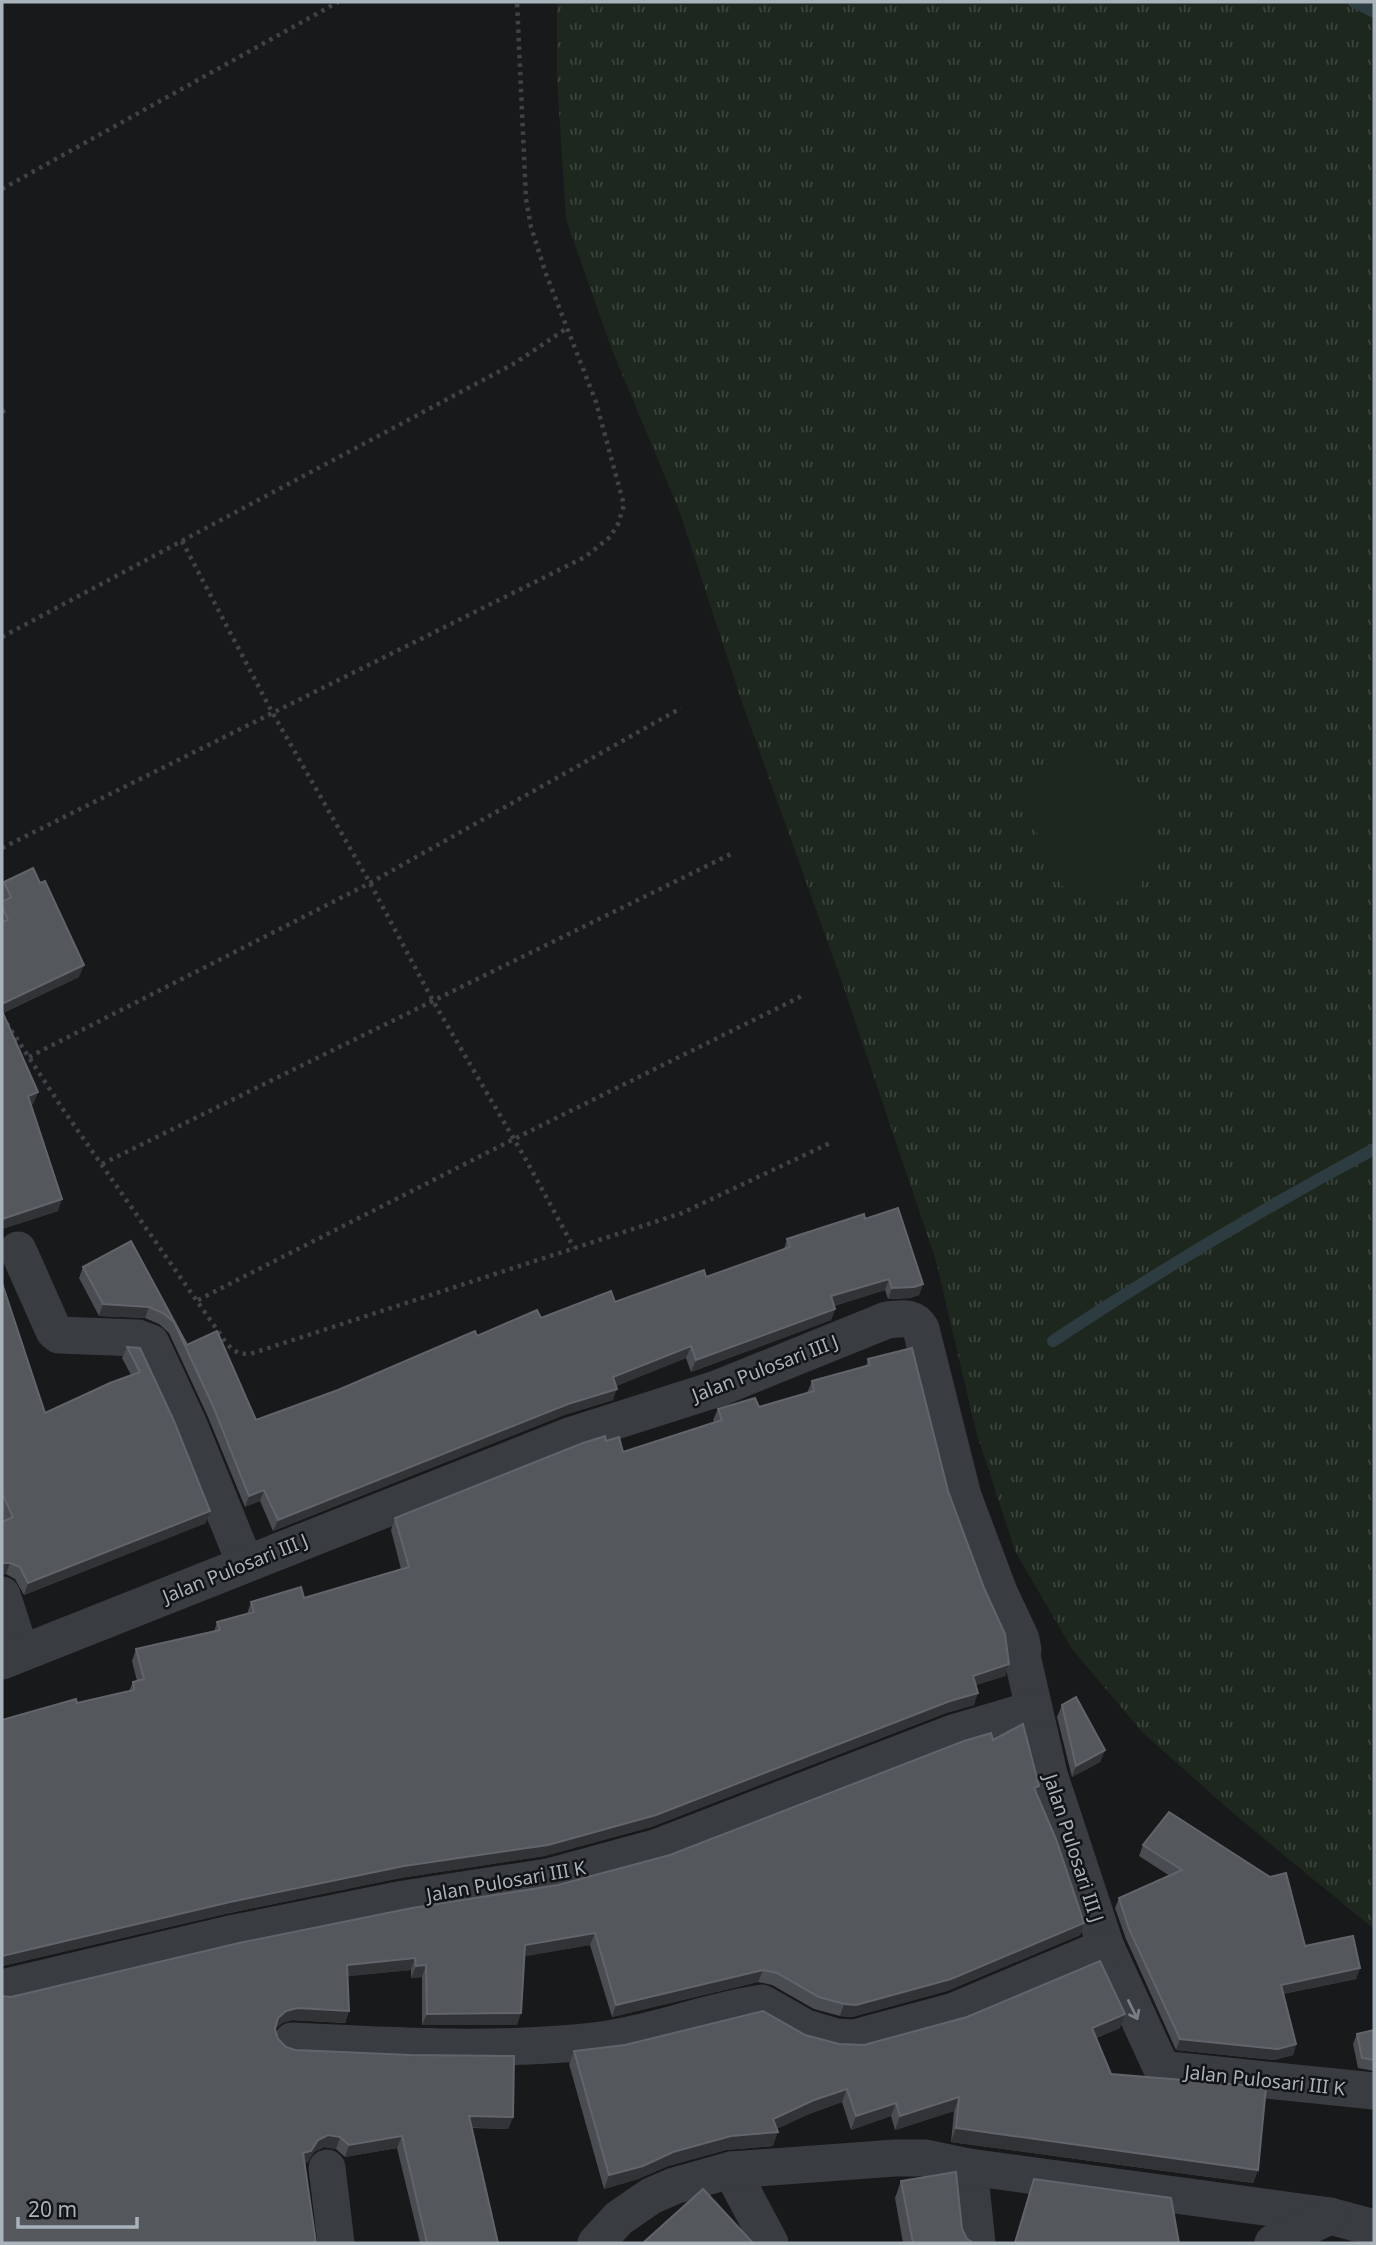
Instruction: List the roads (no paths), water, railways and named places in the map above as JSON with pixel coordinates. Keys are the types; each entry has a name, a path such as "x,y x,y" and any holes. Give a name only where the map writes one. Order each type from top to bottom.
{"street":[{"path":"18,1250 54,1331 59,1335 138,1338 150,1343 189,1425 245,1563"},
{"name":"Jalan Pulosari III J","path":"11,1657 572,1435 719,1388 887,1320 912,1318 921,1329 963,1496 999,1592 1021,1639 1022,1656 1049,1774 1106,1947"},
{"path":"2,1595 11,1657"},
{"name":"Jalan Pulosari III K","path":"2,1988 230,1934 404,1899 548,1877 658,1847 953,1733 1034,1709"},
{"path":"292,2041 408,2048 510,2048 598,2040 762,2003 806,2028 836,2037 855,2038 954,2011 1106,1947"},
{"name":"Jalan Pulosari III K","path":"1106,1947 1125,1993 1164,2068 1374,2091"},
{"path":"596,2243 619,2218 651,2196 674,2186 730,2170 895,2158 926,2158 969,2167 1330,2216 1374,2228"},
{"path":"969,2167 977,2243"},
{"path":"327,2168 336,2243"},
{"path":"730,2170 770,2243"},
{"path":"1273,2243 1330,2216"}],"waterway":[{"path":"1354,2 1374,12"},
{"path":"1053,1341 1211,1241 1374,1149"}]}
